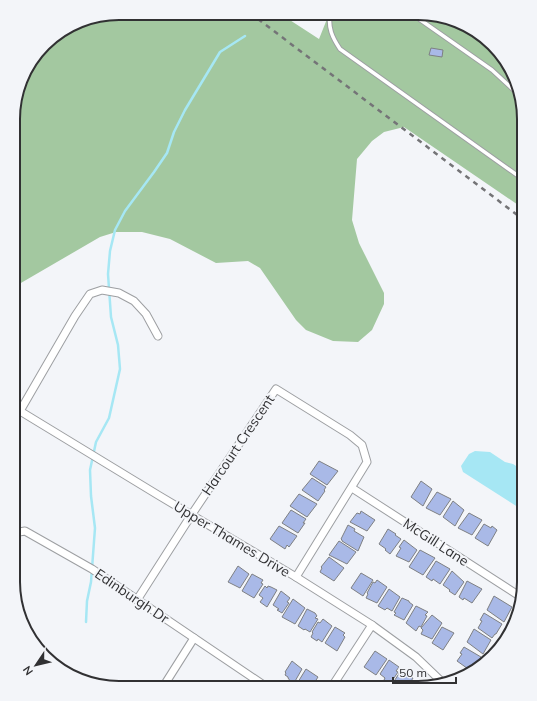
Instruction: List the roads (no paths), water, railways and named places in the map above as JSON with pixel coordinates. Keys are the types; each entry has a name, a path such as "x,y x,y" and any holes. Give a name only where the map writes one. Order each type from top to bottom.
{"street":[{"path":"20,405 90,294 102,290 119,293 134,301 146,314 158,336"},
{"name":"Harcourt Crescent","path":"192,514 276,389 350,435 362,445 367,462 296,577"},
{"name":"Upper Thames Drive","path":"20,412 158,496 192,514 372,625 416,657 439,679"},
{"name":"McGill Lane","path":"352,488 516,594"},
{"path":"137,600 192,514"},
{"name":"Edinburgh Dr","path":"20,532 25,531 92,569 258,681"},
{"path":"335,681 372,625"},
{"path":"166,681 194,638"}],"lane":[{"path":"329,20 331,36 340,49 517,175"},
{"path":"421,20 492,70 512,89"}],"water":[{"path":"475,451 490,452 505,462 517,467 517,507 463,472 461,466 469,454"}],"waterway":[{"path":"86,622 95,528 91,496 90,470 96,442 109,418 120,369 118,345 111,317 108,274 110,251 115,230 125,211 167,153 174,132 185,110 220,52 245,36"}],"railway":[{"path":"259,20 517,215"}]}
